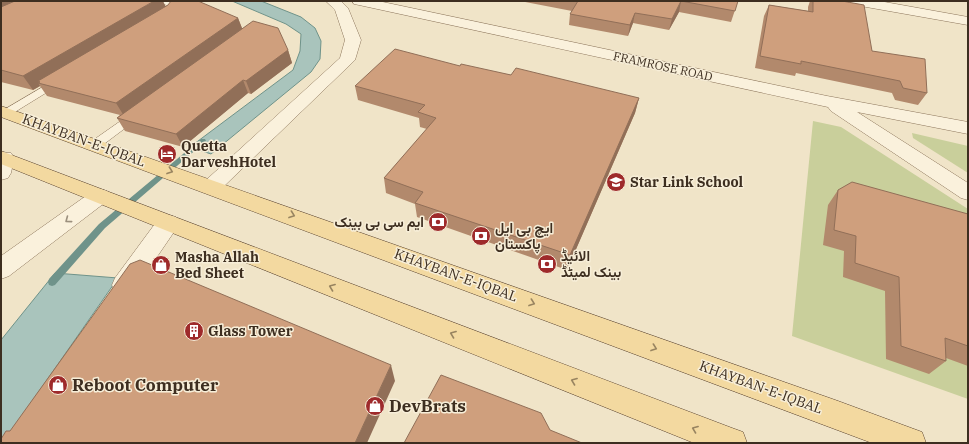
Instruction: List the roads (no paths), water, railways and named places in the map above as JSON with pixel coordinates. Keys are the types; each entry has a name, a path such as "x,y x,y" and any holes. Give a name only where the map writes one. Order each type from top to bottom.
{"main road":[{"name":"KHAYBAN-E-IQBAL","path":"4,112 212,186 911,443"},
{"path":"2,163 100,196 168,222 732,443"}],"street":[{"path":"212,186 347,60 353,40 341,8 333,1"},
{"name":"FRAMROSE ROAD","path":"359,1 827,101 968,128"},
{"path":"855,1 968,21"},
{"path":"827,101 968,193"},
{"path":"1,269 100,196"},
{"path":"109,307 168,222"}],"lane":[{"path":"156,22 170,14 173,9 172,5 162,1"},
{"path":"4,112 68,76"},
{"path":"96,144 147,107"}],"water":[{"path":"232,1 261,1 301,17 315,28 321,41 320,59 311,72 211,154 190,147 293,70 300,51 301,34 286,24"},
{"path":"55,273 118,278 3,443 1,443 1,340"}],"waterway":[{"path":"52,282 102,226 203,141"}],"place":[{"name":"Quetta DarveshHotel","path":"167,154"},
{"name":"Star Link School","path":"616,182"},
{"name":"ایم سی بی بینک","path":"438,222"},
{"name":"ایچ بی ایل پاکستان","path":"481,236"},
{"name":"الائیڈ بینک لمیٹڈ","path":"547,264"},
{"name":"Masha Allah Bed Sheet","path":"161,265"},
{"name":"Glass Tower","path":"194,331"},
{"name":"Reboot Computer","path":"58,385"},
{"name":"DevBrats","path":"375,406"}]}
